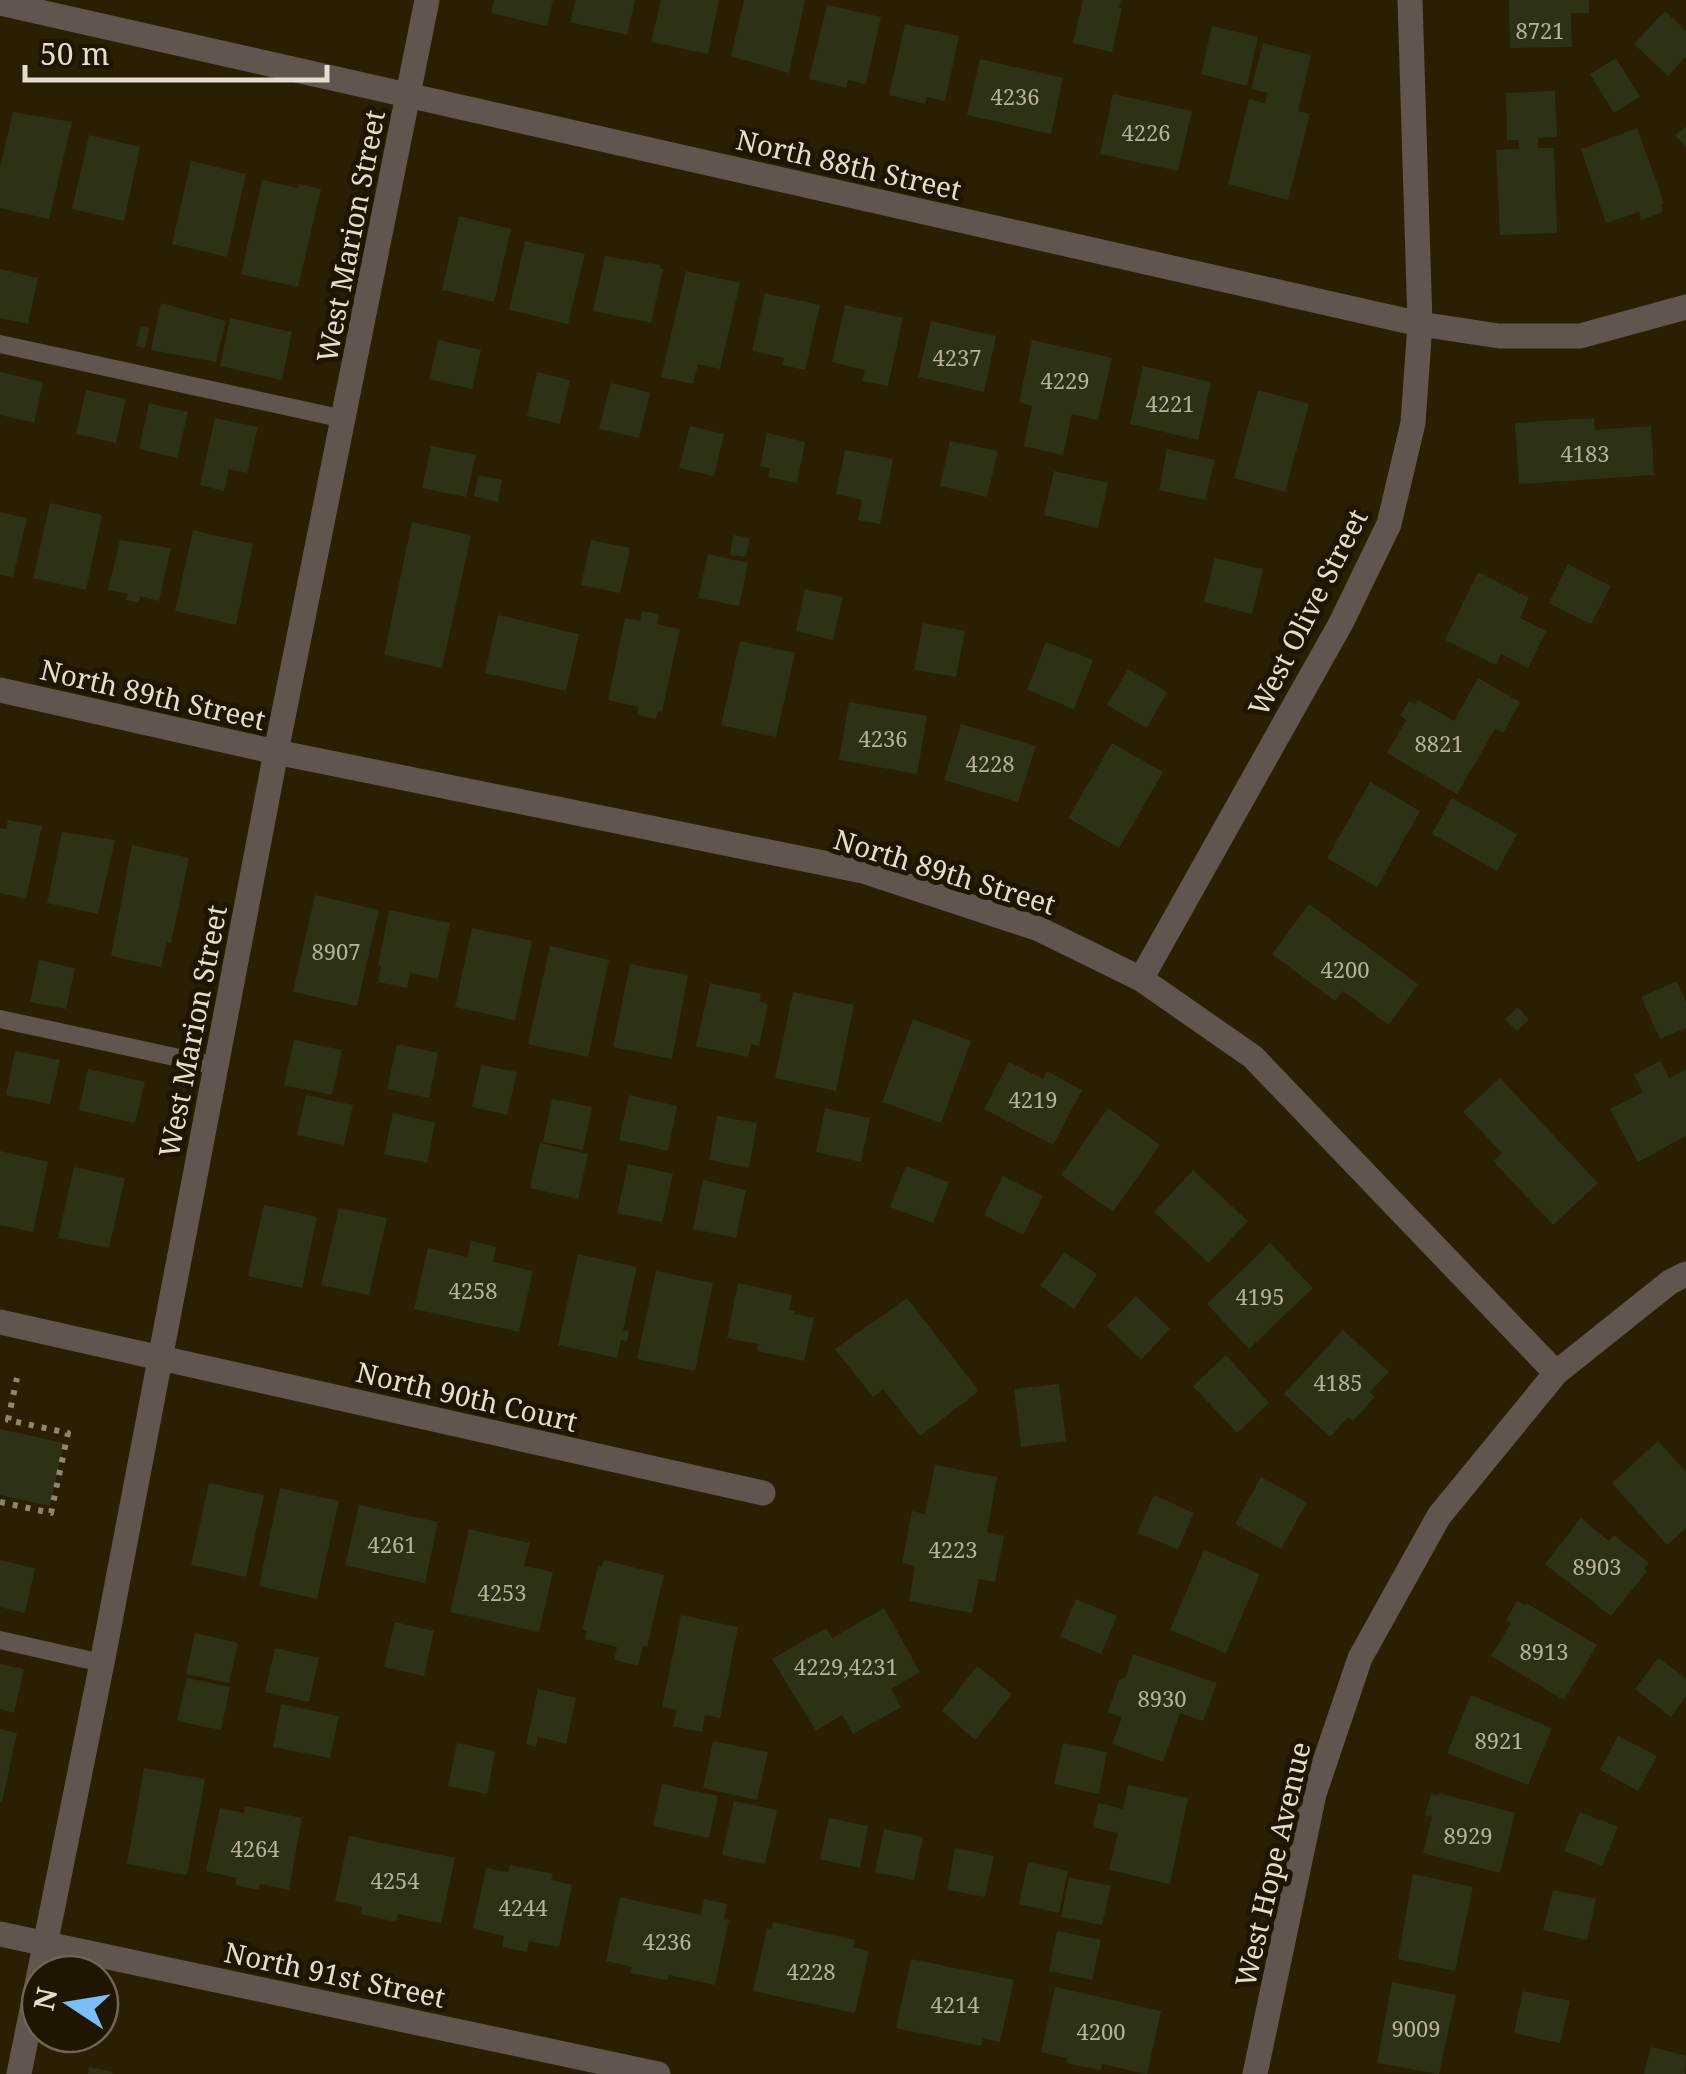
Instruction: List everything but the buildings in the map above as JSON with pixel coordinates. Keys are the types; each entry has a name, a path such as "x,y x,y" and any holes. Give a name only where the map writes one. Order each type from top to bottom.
{"street":[{"name":"West Marion Street","path":"18,2074 427,0"},
{"name":"West Olive Street","path":"1141,980 1341,623 1389,524 1413,423 1420,324 1410,0"},
{"name":"North 88th Street","path":"0,3 1420,324 1499,336 1580,336 1686,307"},
{"name":"North 89th Street","path":"0,690 276,752 863,872 1039,928 1141,980 1253,1057 1556,1373"},
{"path":"1556,1373 1670,1282 1686,1274"},
{"name":"North 90th Court","path":"0,1322 762,1493"},
{"name":"West Hope Avenue","path":"1255,2074 1314,1794 1360,1658 1439,1516 1556,1373"},
{"name":"North 91st Street","path":"0,1934 658,2074"}],"lane":[{"path":"0,344 344,419"},
{"path":"0,1019 216,1066"},
{"path":"0,1640 102,1663"}],"path":[{"path":"0,1502 51,1513 68,1433 8,1420 17,1378"}]}
